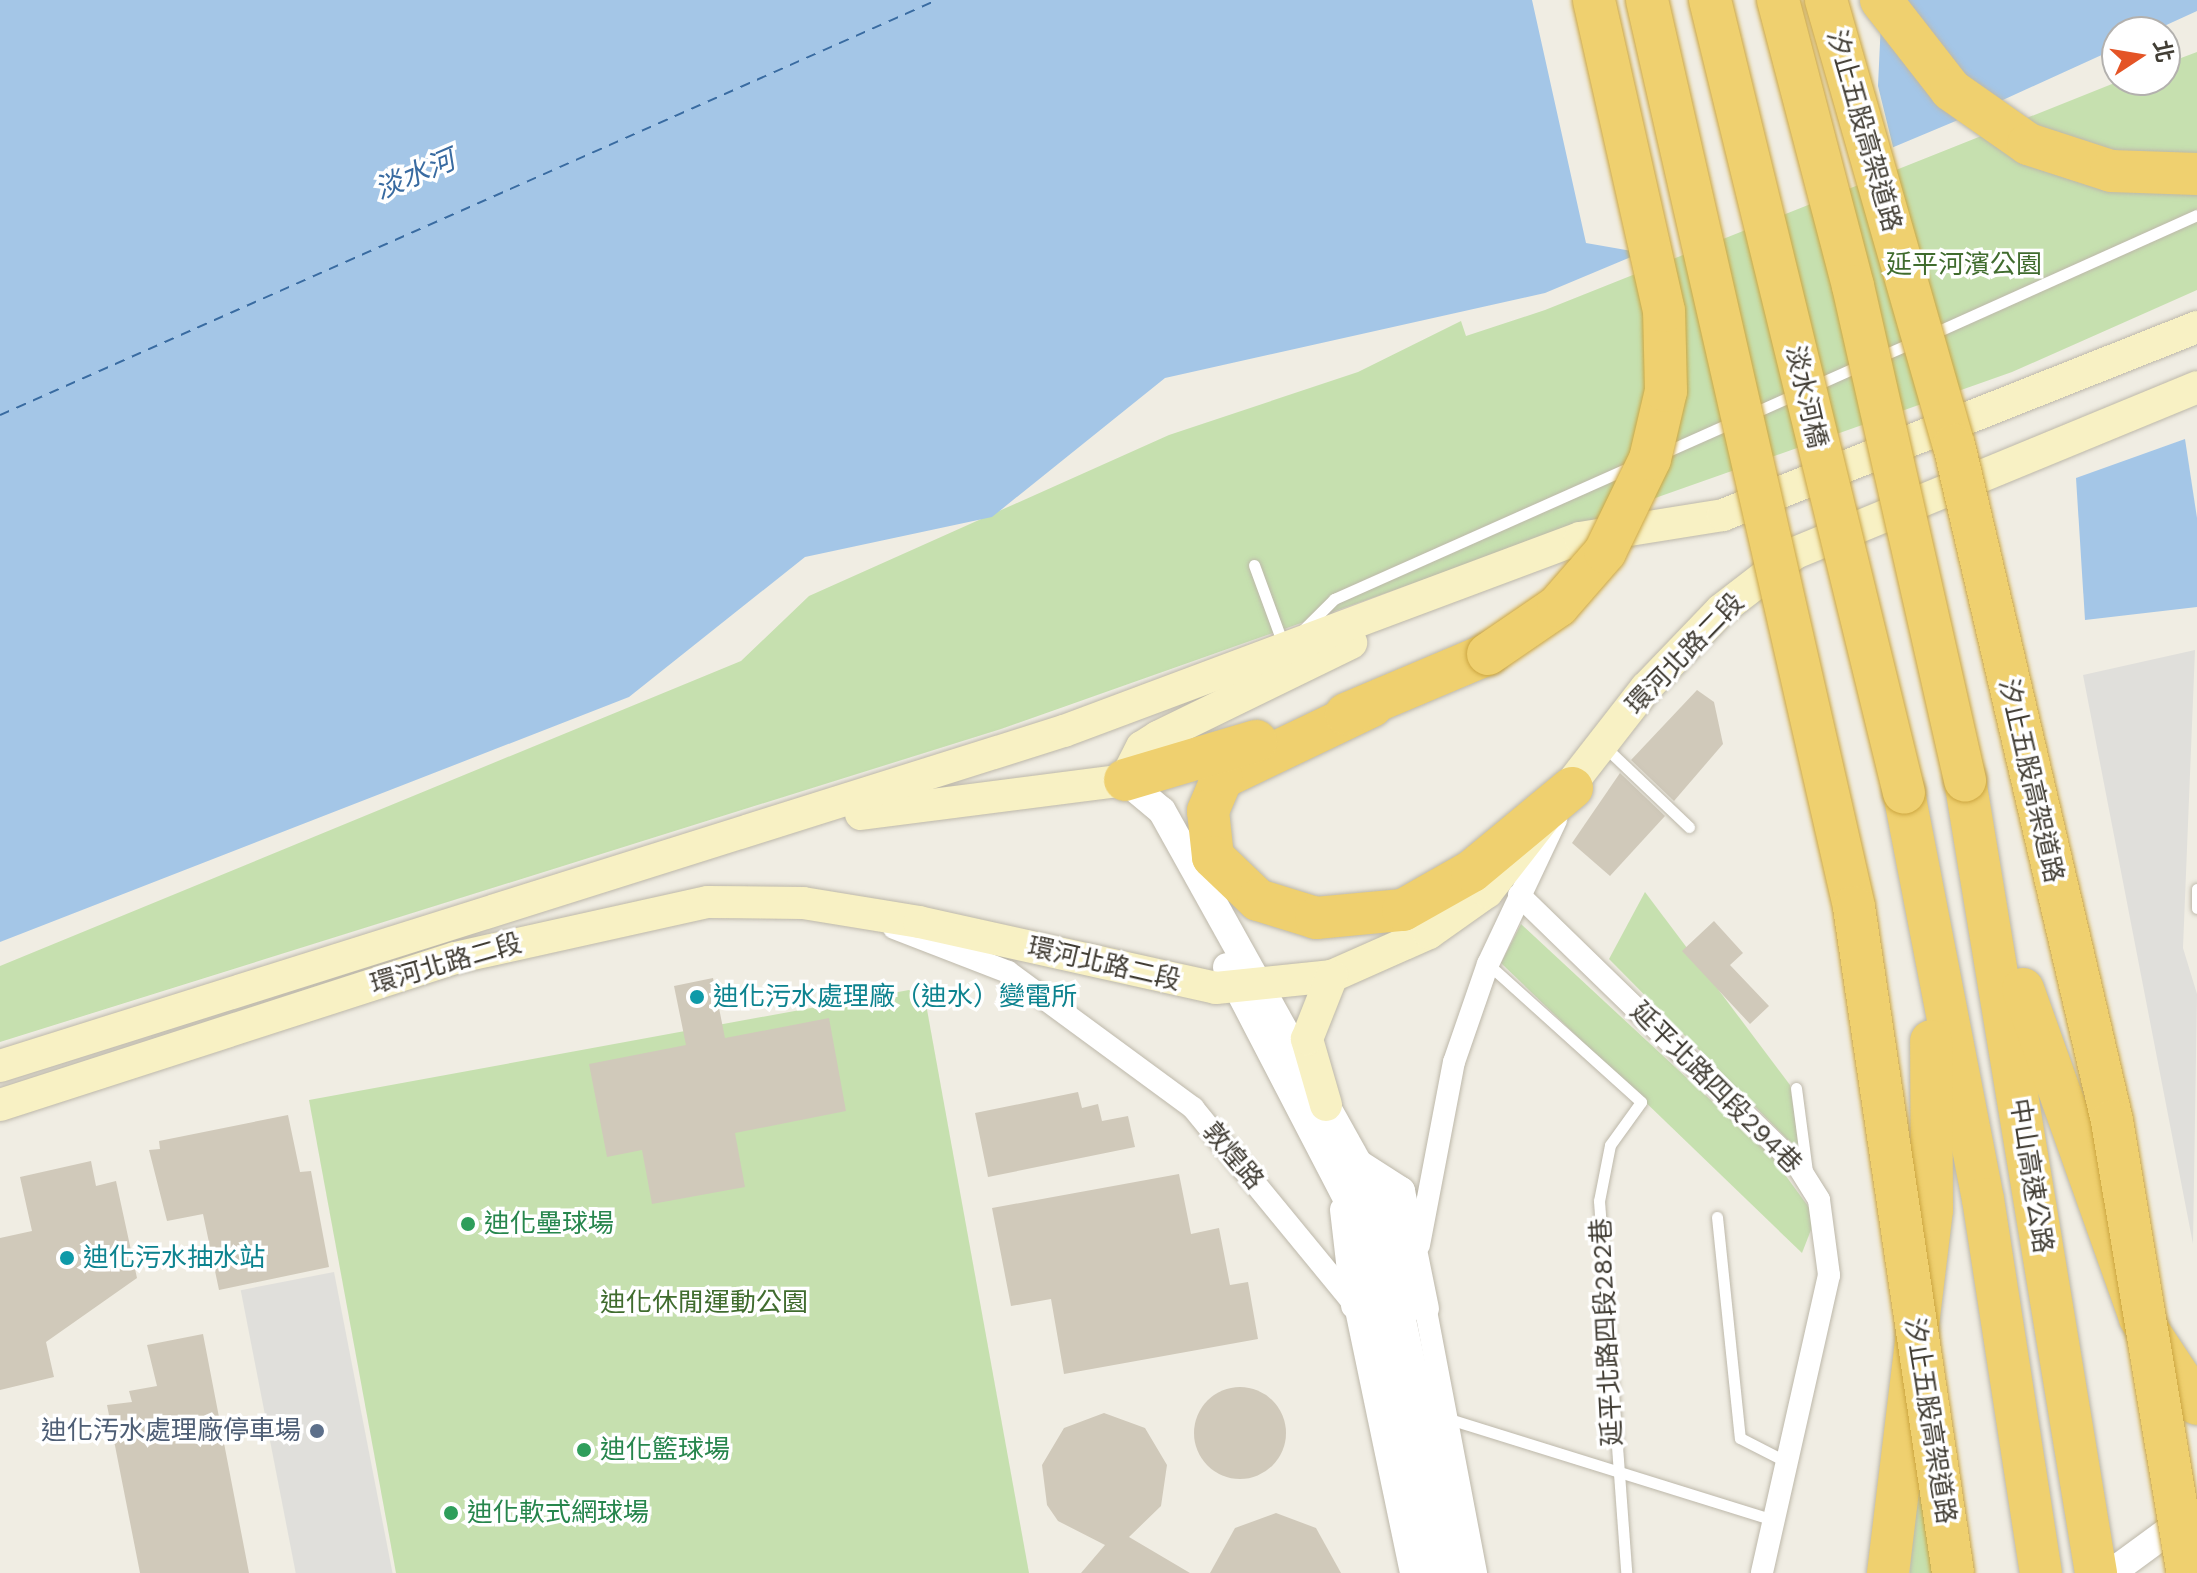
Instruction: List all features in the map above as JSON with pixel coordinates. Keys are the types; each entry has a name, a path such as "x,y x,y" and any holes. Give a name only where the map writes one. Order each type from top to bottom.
{"highway":[{"path":"1572,788 1482,864 1403,910 1316,918 1258,900 1213,857 1208,811 1222,778 1488,654 1558,606 1605,552 1650,459 1666,391 1664,311 1594,0"},
{"name":"汐止五股高架道路","path":"1647,0 1854,907 1953,1573"},
{"name":"淡水河橋","path":"1710,0 1904,793"},
{"path":"1778,0 1853,286 1965,780 2045,1068 2140,1318 2197,1404"},
{"name":"汐止五股高架道路","path":"1826,0 1954,445 2112,1121 2185,1573"},
{"path":"1881,0 1951,90 2028,144 2111,171 2197,174"},
{"path":"1125,780 1372,706"},
{"name":"中山高速公路","path":"1965,780 2093,1553"},
{"path":"1888,1573 1932,1210 1933,1053 1904,793"},
{"name":"中山高速公路","path":"1904,793 1983,1199 2041,1573"},
{"path":"1865,1573 1907,1398"}],"main road":[{"name":"環河北路二段","path":"0,1066 616,869 771,827 1064,731 1580,538 1723,515 2022,399 2197,327"},
{"name":"環河北路二段","path":"0,1105 455,958 656,909 755,900 845,909 1250,989 1332,976 1429,933 1487,892 1572,788 1646,688 1721,610 1795,553 2197,387"},
{"path":"771,827 1125,780 1142,747 1158,737 1524,559"},
{"path":"1326,1105 1307,1039 1332,976"}],"street":[{"path":"1125,780 1250,989 1349,1169 1386,1223 1456,1573"},
{"path":"1425,1309 1420,1225 1436,1129 1488,964 1572,788"},
{"name":"延平北路四段294巷","path":"1519,895 1808,1180 1827,1233 1829,1275 1762,1573"},
{"name":"敦煌路","path":"845,909 1008,972 1115,1045 1193,1108 1355,1305 1411,1573"},
{"path":"1250,989 1326,1105 1349,1169 1375,1275 1434,1573"},
{"path":"1349,1169 1355,1305"},
{"path":"1349,1169 1401,1191 1476,1573"},
{"path":"2111,1573 2197,1510"},
{"path":"2185,1573 2197,1562"}],"lane":[{"path":"1254,565 1284,648 1334,599 2197,215"},
{"path":"1604,745 1689,827"},
{"path":"2197,889 2197,908"},
{"name":"延平北路四段282巷","path":"1488,964 1641,1102 1610,1145 1599,1201 1615,1465 1626,1573"},
{"path":"1796,1088 1808,1180"},
{"path":"1717,1217 1740,1438 1787,1462"},
{"path":"1444,1417 1615,1465 1774,1520"}],"green space":[{"name":"延平河濱公園","path":"2197,52 2197,290 2012,372 1001,729 0,1042 0,966 741,661 809,596 1169,435 1358,372 1461,321 1466,336 1545,310 2101,88 2101,96 2181,96 2181,58"},
{"path":"1645,892 1790,1085 1800,1152 1609,959"},
{"path":"1521,924 1772,1157 1816,1217 1802,1253 1501,963"},
{"name":"迪化休閒運動公園","path":"909,990 926,1004 1029,1573 396,1573 309,1100"},
{"path":"1927,1454 1945,1573 1910,1573 1912,1518"}],"shaded area":[{"path":"2195,650 2183,948 2197,994 2193,1244 2083,675"},
{"name":"迪化汚水處理廠停車場","path":"334,1272 393,1573 296,1573 241,1290"}],"water":[{"name":"淡水河","path":"0,0 2197,0 2197,11 2181,18 2101,16 2101,55 1970,115 1545,293 1165,378 992,517 805,557 629,697 0,942"},
{"path":"2185,439 2197,518 2197,607 2085,620 2076,478"}],"pier":[{"path":"1532,0 1882,0 1878,86 1894,151 1649,254 1586,243"}],"building":[{"path":"1697,690 1714,702 1723,744 1674,801 1631,760"},
{"path":"1620,773 1665,816 1610,876 1572,843"},
{"path":"1714,921 1743,953 1730,965 1769,1006 1750,1024 1682,951"},
{"path":"713,978 725,1038 829,1018 846,1111 735,1133 745,1187 652,1204 642,1150 607,1157 589,1064 686,1045 674,986"},
{"path":"1078,1092 1082,1108 1098,1104 1102,1121 1128,1116 1135,1147 988,1177 975,1113"},
{"path":"288,1115 300,1172 311,1171 329,1267 219,1290 203,1214 167,1221 149,1150 160,1149 159,1141"},
{"name":"迪化污水抽水站","path":"91,1161 96,1186 116,1181 137,1278 46,1342 54,1377 0,1390 0,1238 32,1231 20,1177"},
{"path":"1179,1174 1191,1234 1219,1228 1230,1285 1248,1282 1258,1339 1064,1374 1051,1299 1011,1306 992,1208"},
{"path":"203,1334 249,1573 140,1573 107,1405 132,1402 129,1391 157,1386 147,1345"},
{"path":"1240,1387 1258,1390 1273,1400 1283,1415 1286,1433 1283,1451 1273,1466 1258,1476 1240,1479 1222,1476 1207,1466 1197,1451 1194,1433 1197,1415 1207,1400 1222,1390"},
{"path":"1104,1413 1145,1428 1167,1465 1161,1506 1129,1537 1190,1573 1081,1573 1105,1545 1058,1521 1047,1505 1042,1465 1064,1428"},
{"path":"1276,1513 1316,1528 1341,1573 1210,1573 1235,1528"}],"ferry route":[{"path":"0,415 937,0"}],"place":[{"name":"迪化污水處理廠（迪水）變電所","path":"697,997"},
{"name":"迪化壘球場","path":"468,1224"},
{"name":"迪化污水抽水站","path":"67,1258"},
{"name":"迪化汚水處理廠停車場","path":"317,1431"},
{"name":"迪化籃球場","path":"584,1450"},
{"name":"迪化軟式網球場","path":"451,1513"}]}
